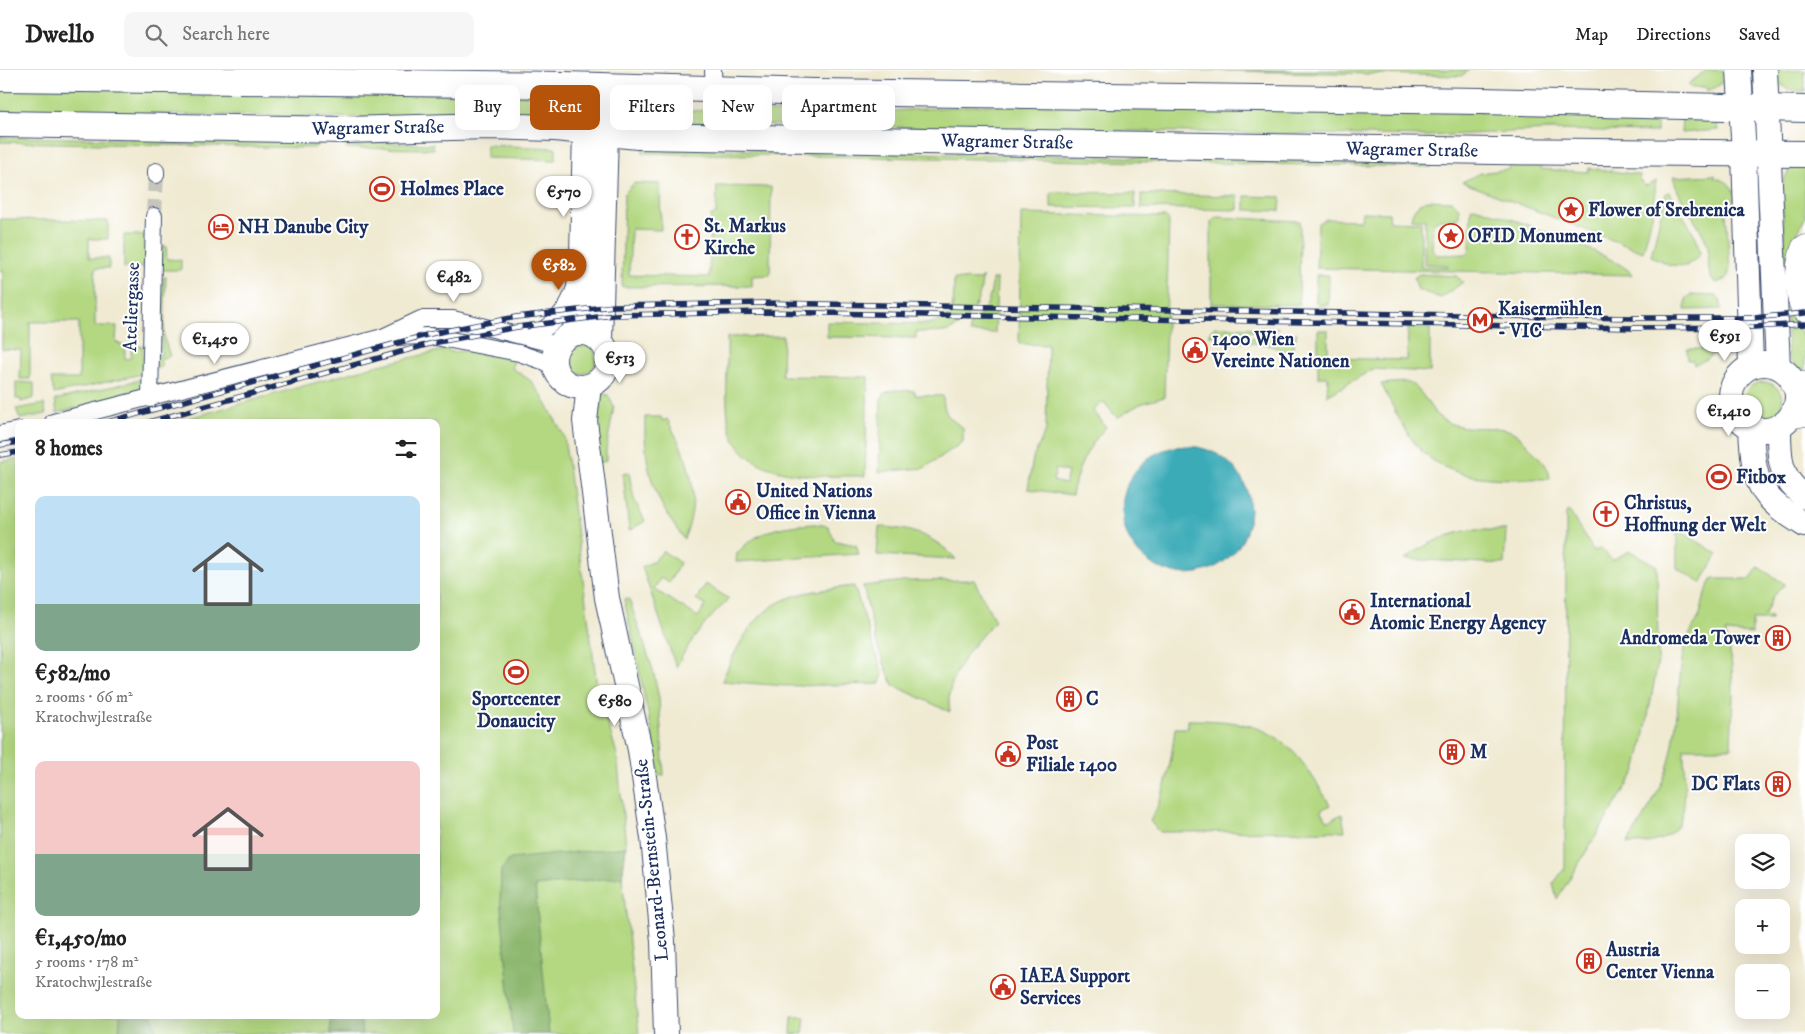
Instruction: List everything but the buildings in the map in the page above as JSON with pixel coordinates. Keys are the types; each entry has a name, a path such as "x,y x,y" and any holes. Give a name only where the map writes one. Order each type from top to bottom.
{"highway":[{"path":"1805,249 1800,269 1800,285 1805,308"}],"main road":[{"path":"1739,70 1740,107 1756,154 1798,400 1779,457 1783,474 1794,489 1805,497"},
{"path":"1751,366 1756,154 1767,108 1765,70"},
{"path":"0,78 288,76 540,85"},
{"path":"678,85 713,80 1805,109"},
{"path":"600,123 610,114"},
{"name":"Wagramer Straße","path":"0,124 346,130 530,126"},
{"name":"Wagramer Straße","path":"600,126 668,136 1805,154"},
{"path":"597,130 582,254 557,374 580,386 602,377 608,365 608,356 600,340 597,130"},
{"path":"562,348 592,335 600,340"},
{"path":"1793,379 1764,364 1751,366 1736,378 1731,394 1734,413 1751,428 1765,431 1793,418"},
{"name":"Leonard-Bernstein-Straße","path":"580,386 607,598 640,750 649,803 663,941 666,1034"},
{"path":"1751,428 1753,462 1759,484 1772,503 1805,525"}],"street":[{"name":"Ateliergasse","path":"150,399 154,216"},
{"path":"530,338 550,326 572,296 582,254"},
{"path":"65,419 150,399 384,337 421,319 453,319 562,348"},
{"path":"384,337 430,336 519,353 562,348"},
{"path":"0,434 15,431"}],"green space":[{"path":"1193,70 1470,70 1461,76"},
{"path":"1707,70 1728,70 1723,81 1715,88 1707,91 1706,87 1691,88 1688,84"},
{"path":"1772,70 1805,70 1805,91 1784,87 1774,76"},
{"path":"0,86 455,94 455,118 371,118 0,111"},
{"path":"520,95 530,95 530,117 520,117"},
{"path":"1003,104 1657,114 1657,132 1549,130 1428,136 895,127 895,111"},
{"path":"693,111 703,111 703,124 693,124"},
{"path":"772,112 782,112 782,125 772,125"},
{"path":"1682,117 1716,119 1718,130 1681,133"},
{"path":"0,137 322,142 314,148 0,142"},
{"path":"346,142 433,144 434,149 346,148"},
{"path":"486,145 556,148 556,160 486,158"},
{"path":"643,148 1433,163 1434,165 1432,167 643,153"},
{"path":"1509,164 1541,165 1541,169 1588,172 1589,168 1640,175 1640,180 1646,186 1656,181 1652,216 1643,252 1462,182 1480,173 1509,169"},
{"path":"1805,166 1805,218 1790,247 1785,279 1782,184 1789,170"},
{"path":"1715,175 1715,178 1723,180 1730,185 1736,200 1732,200 1732,207 1726,213 1730,269 1727,279 1716,283 1710,275 1707,243 1699,226 1684,203 1673,177"},
{"path":"634,183 660,184 661,230 631,229 629,275 709,277 711,215 716,214 717,186 771,187 770,275 752,276 752,286 622,287 624,194"},
{"path":"1051,192 1135,193 1135,208 1051,207"},
{"path":"1669,192 1696,237 1700,253 1697,258 1686,266 1670,265 1651,256 1666,193"},
{"path":"1141,194 1238,196 1238,210 1141,208"},
{"path":"1245,196 1281,197 1280,211 1245,210"},
{"path":"1427,200 1453,201 1459,208 1459,219 1440,219 1433,223 1432,249 1437,255 1467,254 1470,250 1471,209 1474,207 1533,227 1585,248 1624,267 1632,275 1316,268 1318,223 1326,219 1361,220 1362,212 1389,213 1390,221 1421,222 1421,267 1448,267 1447,265 1424,264 1425,220 1411,219 1416,207"},
{"path":"1021,214 1165,217 1169,221 1164,397 1140,404 1117,418 1104,402 1093,410 1106,427 1093,442 1084,459 1072,495 1028,489 1033,458 1046,430 1048,345 1019,344","holes":["1056,469 1068,472 1065,484 1053,481"]},
{"path":"1216,217 1300,221 1299,305 1211,304 1211,222"},
{"path":"0,219 108,221 108,239 89,239 89,258 109,258 109,268 95,268 95,326 117,326 116,342 125,347 125,359 131,358 131,347 143,346 142,374 54,394 51,379 79,379 79,322 30,322 30,379 20,379 21,350 2,349 3,270 0,270"},
{"path":"124,235 146,235 145,267 124,268"},
{"path":"166,246 167,259 181,260 181,270 162,270 161,250"},
{"path":"1419,274 1456,276 1463,282 1441,298 1418,290 1414,278"},
{"path":"1316,275 1329,275 1328,305 1319,305 1316,302"},
{"path":"163,277 166,277 164,338 170,356 160,359 162,367 155,369 156,355 161,355"},
{"path":"982,277 980,294 973,310 963,323 956,328 936,333 916,332 916,338 827,337 827,322 927,324 937,321 948,315 951,310 954,297 954,279 980,280"},
{"path":"992,279 997,279 995,333 970,333 970,324 976,320 987,304 991,292"},
{"path":"1785,283 1793,317 1805,341 1805,374 1797,369 1788,357"},
{"path":"1690,295 1717,296 1720,299 1722,309 1685,310 1686,299"},
{"path":"1215,327 1279,328 1210,336 1210,331"},
{"path":"1408,328 1430,328 1430,372 1373,369 1327,396 1328,377 1318,377 1318,330 1328,330 1328,358 1407,360"},
{"path":"1297,333 1291,353 1265,344 1222,341"},
{"path":"1728,335 1718,350 1709,357 1694,365 1693,360 1688,360 1687,349 1710,349 1711,345 1717,345 1717,336"},
{"path":"783,336 782,376 868,377 865,476 803,475 781,471 762,465 746,454 734,439 727,408 727,337"},
{"path":"581,344 592,348 596,359 592,370 581,374 570,370 566,359 570,348"},
{"name":"Sportcenter Donaucity","path":"448,349 450,352 465,351 514,359 512,368 531,381 542,396 564,436 598,693 617,754 626,847 622,877 639,1034 0,1034 0,462 15,460 15,1019 440,1019 440,419 186,419 371,367"},
{"path":"143,379 144,390 140,392 57,413 55,400"},
{"path":"16,382 34,383 34,398 21,402 21,399 16,399"},
{"path":"1405,382 1417,389 1434,412 1445,421 1462,427 1506,429 1516,434 1545,464 1550,479 1479,477 1461,473 1430,459 1407,432 1381,384"},
{"path":"1763,382 1777,387 1782,401 1777,415 1763,420 1749,415 1744,401 1749,387"},
{"path":"894,390 915,391 915,395 943,396 946,412 963,428 963,442 924,468 879,472 881,399 885,393"},
{"path":"599,393 608,395 614,407 606,450 606,461 598,463 594,397"},
{"path":"44,404 46,414 20,419 16,409"},
{"path":"645,417 661,417 663,421 667,419 687,463 693,492 690,522 684,539 664,509 652,481 646,452"},
{"path":"623,473 629,473 634,499 645,521 629,531"},
{"path":"1569,511 1594,551 1601,548 1612,560 1630,551 1657,566 1658,661 1636,771 1557,899 1553,884 1565,868 1566,513"},
{"path":"815,524 828,526 835,541 856,545 859,554 736,562 737,553 764,533 782,527"},
{"path":"879,527 901,529 931,539 956,559 877,555"},
{"path":"1677,529 1718,554 1701,583 1677,568"},
{"path":"1470,530 1506,530 1504,564 1405,559 1436,541"},
{"path":"663,551 680,563 669,583 661,578 654,589 698,617 706,605 696,599 706,584 729,599 700,631 676,667 642,567 654,561"},
{"path":"1758,567 1785,584 1773,596 1764,616 1771,617 1771,620 1752,620 1752,634 1725,632 1729,646 1732,675 1731,748 1684,748 1684,801 1682,816 1676,828 1666,837 1650,842 1627,844 1652,803 1667,770 1675,731 1684,648 1700,614 1707,588 1713,579 1751,579"},
{"path":"974,580 995,621 969,651 955,674 949,699 950,712 893,685 877,646 863,586 904,581"},
{"path":"854,586 883,675 879,684 786,686 722,681 746,633 774,605 803,594"},
{"path":"624,599 629,599 653,670 659,698 664,775 658,775 651,727"},
{"path":"1188,720 1239,723 1258,728 1274,736 1289,747 1315,781 1330,805 1321,810 1328,821 1342,814 1345,831 1159,832 1150,821 1161,799 1164,788 1170,765 1175,728 1188,728"},
{"path":"626,847 622,877 535,886 549,1034 513,1034 500,898 501,870 510,859"},
{"path":"792,1017 805,1017 803,1034 791,1034"},
{"path":"120,1019 153,1019 157,1034 119,1034"},
{"path":"330,1019 360,1019 362,1034 331,1034"}],"water":[{"path":"1186,446 1210,451 1231,465 1245,486 1250,510 1245,534 1231,555 1210,569 1186,574 1162,569 1141,555 1127,534 1122,510 1127,486 1141,465 1162,451"}],"tunnel":[{"path":"154,216 156,175"}],"railway":[{"path":"119,419 430,334 516,317 614,306 765,303 1633,318 1753,318 1805,313"},
{"path":"160,419 433,343 517,327 614,315 765,312 1633,328 1754,327 1805,324"},
{"path":"0,445 15,443"},
{"path":"0,455 15,453"}],"place":[{"name":"Holmes Place","path":"382,189"},
{"name":"Flower of Srebrenica","path":"1571,210"},
{"name":"NH Danube City","path":"221,227"},
{"name":"OFID Monument","path":"1451,236"},
{"name":"St. Markus Kirche","path":"687,237"},
{"name":"Kaisermühlen - VIC","path":"1480,320"},
{"name":"1400 Wien Vereinte Nationen","path":"1195,350"},
{"name":"Fitbox","path":"1719,477"},
{"name":"United Nations Office in Vienna","path":"738,502"},
{"name":"Christus, Hoffnung der Welt","path":"1606,514"},
{"name":"International Atomic Energy Agency","path":"1352,612"},
{"name":"Andromeda Tower","path":"1778,638"},
{"name":"Sportcenter Donaucity","path":"516,672"},
{"name":"C","path":"1069,699"},
{"name":"M","path":"1452,752"},
{"name":"Post Filiale 1400","path":"1008,754"},
{"name":"DC Flats","path":"1778,784"},
{"name":"Austria Center Vienna","path":"1589,961"},
{"name":"IAEA Support Services","path":"1003,987"}]}
